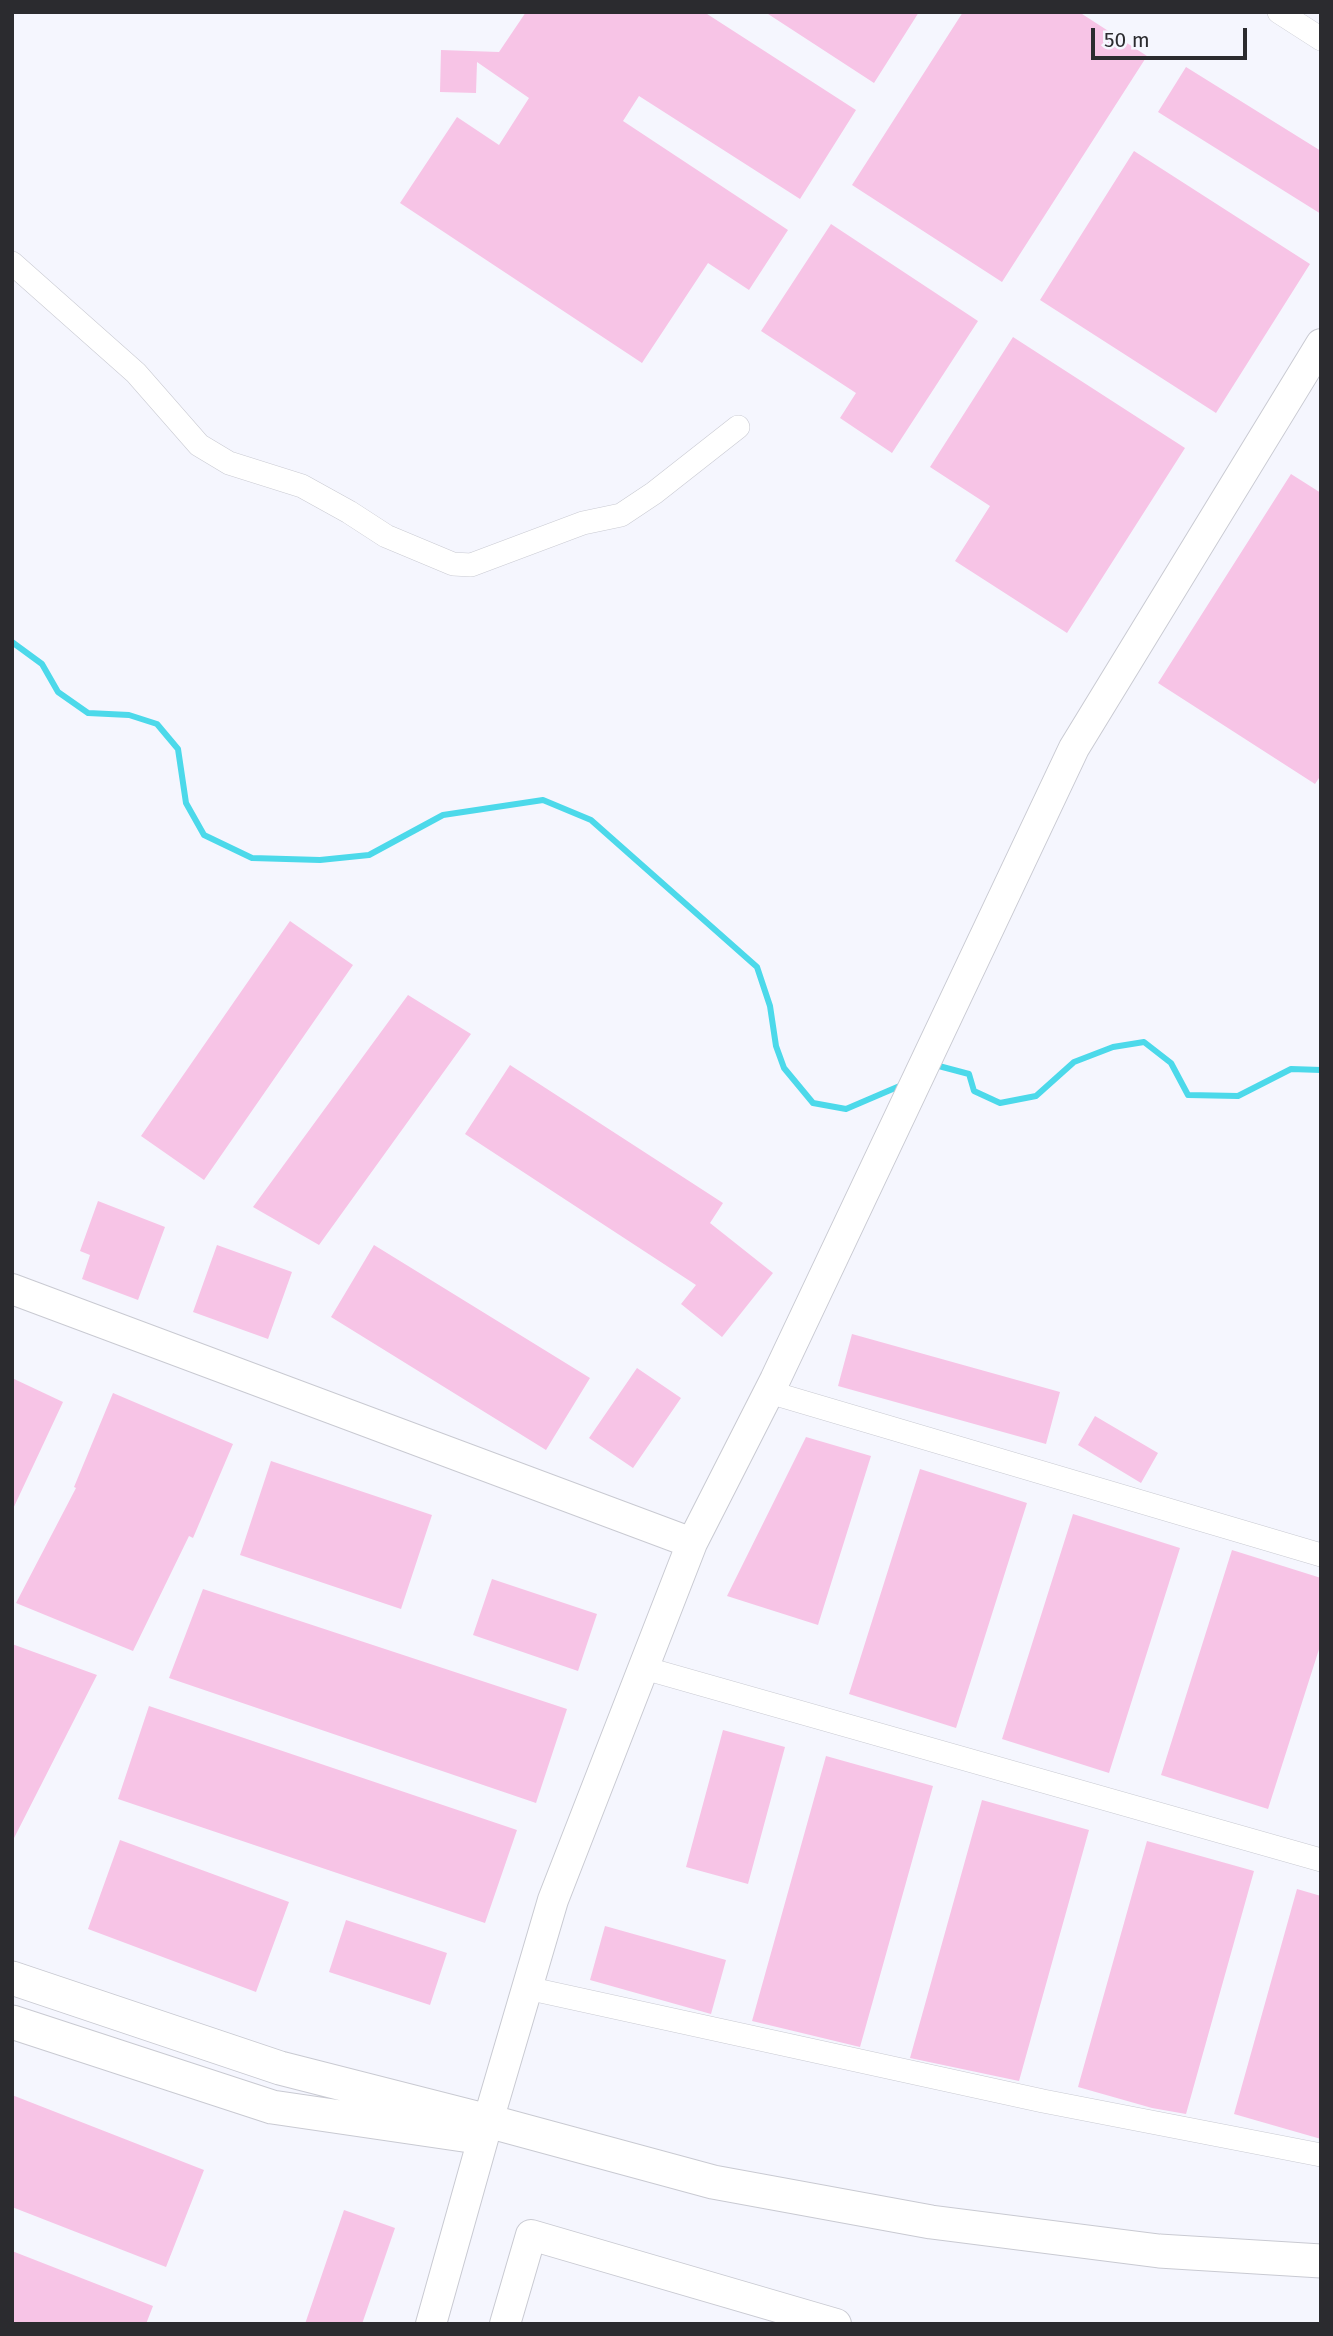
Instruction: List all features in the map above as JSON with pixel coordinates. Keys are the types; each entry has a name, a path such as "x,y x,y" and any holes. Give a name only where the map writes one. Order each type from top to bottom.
{"main road":[{"path":"12,1978 280,2068 710,2197 929,2238 1158,2266 1321,2277"},
{"path":"12,2022 272,2107 485,2129 713,2182 931,2222 1159,2251 1321,2261"}],"street":[{"path":"1279,12 1321,39"},
{"path":"12,263 136,373 199,445 229,463 302,486 386,536 453,564 471,565 583,523 621,515 654,493 737,427"},
{"path":"431,2324 553,1900 692,1543 769,1392 1074,748 1321,344"},
{"path":"12,1289 692,1543"},
{"path":"769,1392 1321,1555"},
{"path":"644,1668 1321,1860"},
{"path":"527,1988 1043,2101 1321,2155"},
{"path":"505,2324 531,2235 836,2324"}],"building":[{"path":"526,12 704,12 856,110 800,199 639,96 623,121 788,230 749,290 708,263 642,363 400,203 457,117 499,145 529,98 477,62 476,93 440,92 441,50 499,52"},
{"path":"765,12 919,12 874,83"},
{"path":"963,12 1079,12 1147,56 1002,282 852,185"},
{"path":"1186,67 1321,151 1321,214 1158,112"},
{"path":"1134,151 1310,264 1216,413 1040,300"},
{"path":"831,224 978,321 892,453 840,418 856,393 761,331"},
{"path":"1013,337 1185,448 1067,633 955,561 990,506 930,467"},
{"path":"1291,474 1321,493 1321,775 1315,784 1158,683"},
{"path":"290,921 353,965 204,1180 141,1136"},
{"path":"408,995 471,1034 319,1245 253,1207"},
{"path":"510,1065 723,1203 710,1223 773,1273 722,1337 681,1304 696,1285 465,1134"},
{"path":"98,1201 165,1227 138,1300 82,1279 90,1255 80,1251"},
{"path":"217,1245 292,1272 268,1339 193,1312"},
{"path":"374,1245 590,1378 546,1450 331,1317"},
{"path":"852,1334 1060,1392 1046,1444 838,1386"},
{"path":"637,1368 681,1398 633,1468 589,1438"},
{"path":"12,1378 63,1402 12,1511"},
{"path":"113,1393 233,1444 193,1538 189,1536 133,1651 16,1603 76,1488 74,1487"},
{"path":"1095,1416 1158,1453 1141,1483 1078,1445"},
{"path":"806,1437 871,1456 818,1625 727,1596"},
{"path":"271,1461 432,1515 401,1609 240,1555"},
{"path":"920,1469 1027,1503 956,1728 849,1694"},
{"path":"1073,1514 1180,1548 1109,1773 1002,1739"},
{"path":"1232,1550 1321,1578 1321,1643 1268,1809 1161,1775"},
{"path":"492,1579 597,1614 578,1671 473,1635"},
{"path":"203,1589 567,1709 536,1803 169,1678"},
{"path":"12,1644 97,1675 12,1842"},
{"path":"149,1706 517,1830 485,1923 118,1799"},
{"path":"723,1730 785,1747 748,1884 686,1867"},
{"path":"826,1756 933,1786 860,2047 752,2021"},
{"path":"982,1800 1089,1830 1019,2081 910,2058"},
{"path":"120,1840 289,1902 256,1992 88,1929"},
{"path":"1147,1841 1254,1871 1186,2114 1152,2108 1078,2087"},
{"path":"1297,1889 1321,1896 1321,2139 1234,2114"},
{"path":"346,1920 447,1953 430,2005 329,1972"},
{"path":"605,1926 726,1960 711,2014 590,1980"},
{"path":"12,2095 204,2170 166,2267 12,2207"},
{"path":"344,2210 395,2228 362,2324 305,2324"},
{"path":"12,2251 153,2306 146,2324 12,2324"}],"waterway":[{"path":"12,642 42,664 58,692 88,713 129,715 157,724 178,749 186,803 204,835 252,858 320,860 369,855 443,815 543,800 591,820 757,967 770,1006 776,1046 784,1068 813,1103 846,1109 902,1085"},
{"path":"935,1065 969,1074 974,1091 1000,1103 1036,1096 1074,1062 1113,1047 1144,1042 1171,1063 1188,1095 1238,1096 1291,1069 1321,1070"}]}
